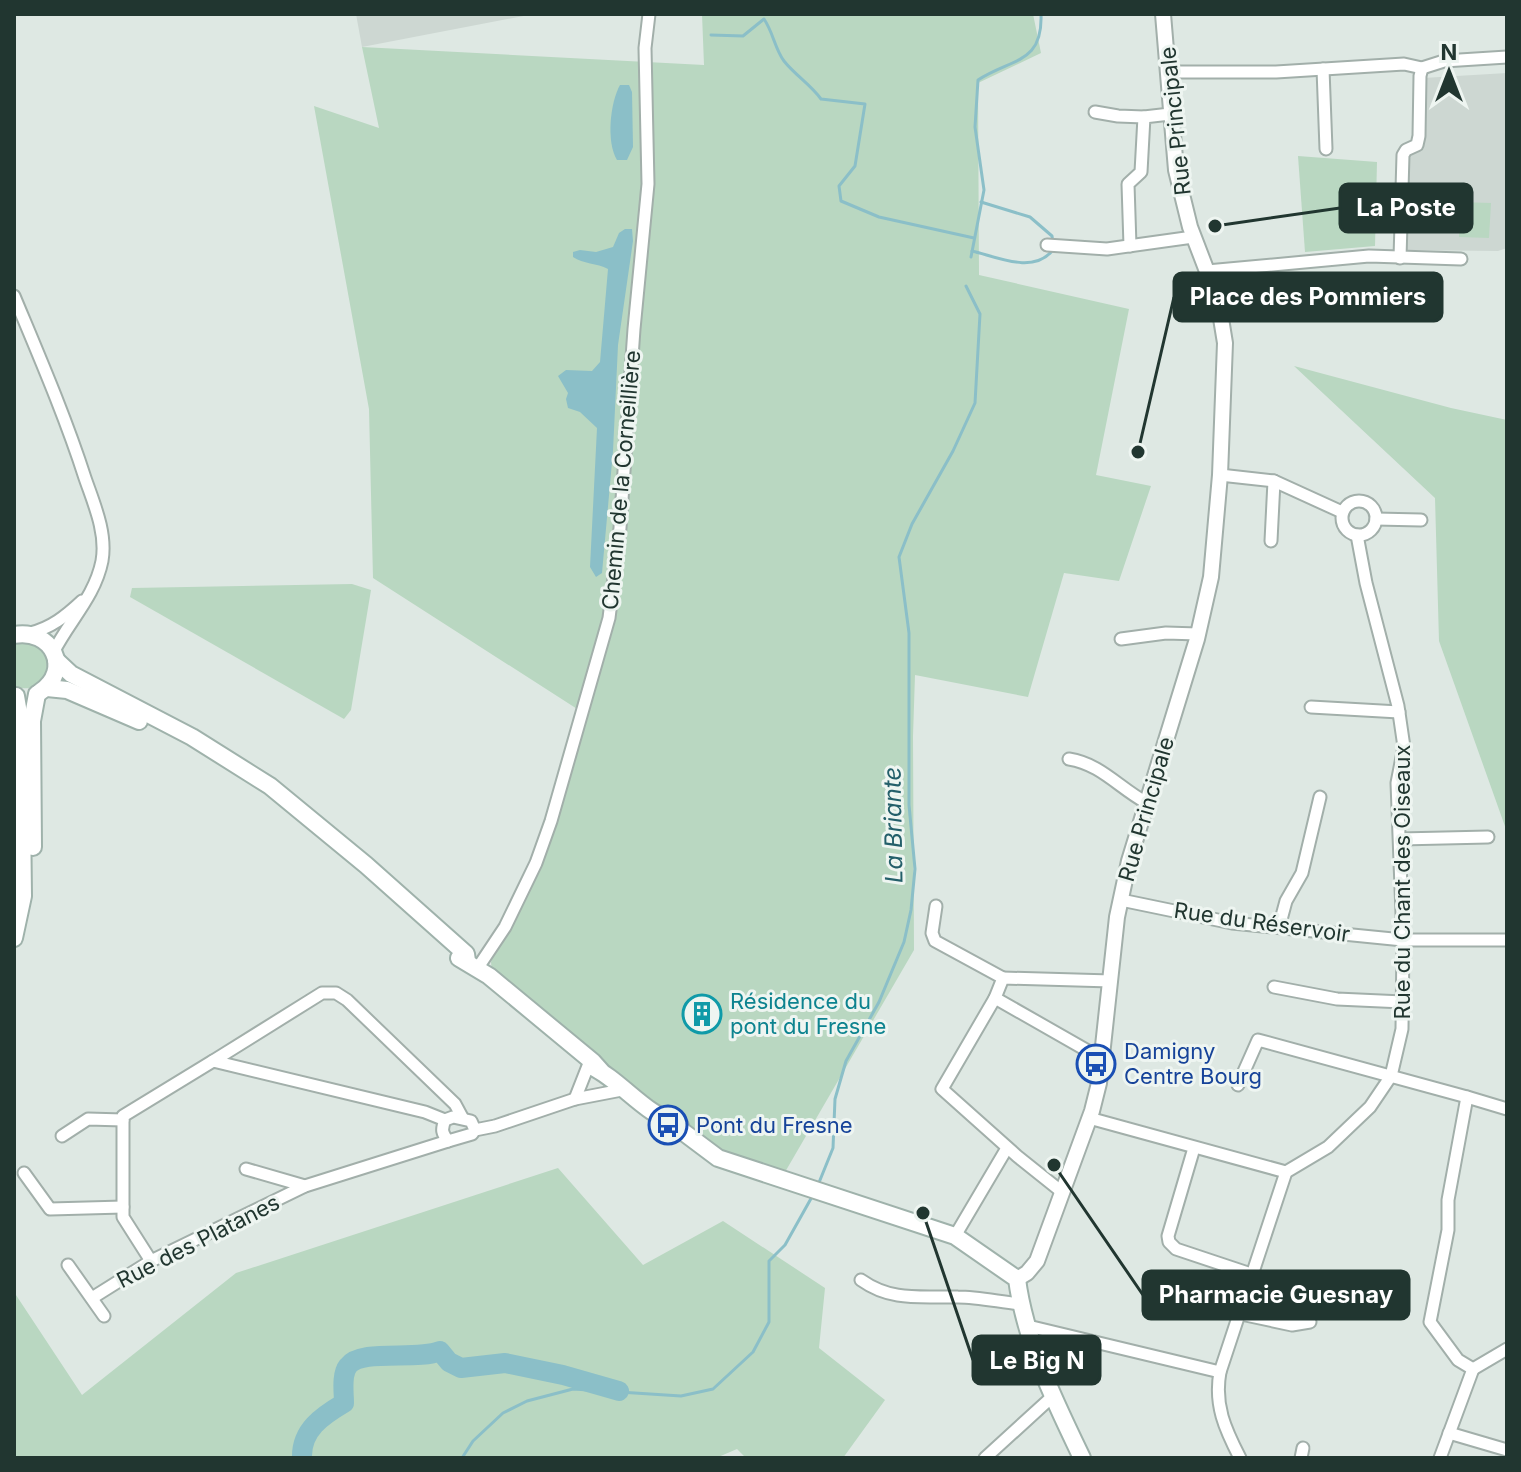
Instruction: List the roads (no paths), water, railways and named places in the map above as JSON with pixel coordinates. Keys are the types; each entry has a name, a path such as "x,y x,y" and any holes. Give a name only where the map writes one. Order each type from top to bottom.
{"main road":[{"path":"21,634 41,637 71,674 192,737 270,786 466,954 496,991 594,1069 627,1089 665,1120 676,1122 682,1131 718,1158 955,1236 1017,1279 1021,1304 1053,1396 1082,1458"},
{"path":"14,938 33,844 32,721 42,691 53,679 55,656"},
{"path":"23,896 21,725 15,696 67,690 218,754"}],"street":[{"name":"Chemin de la Corneillière","path":"475,968 505,927 536,863 609,618 620,528 648,184 645,62 649,14"},
{"path":"1163,14 1173,14"},
{"name":"Rue Principale","path":"1017,1279 1037,1261 1099,1083 1121,900 1198,634 1211,577 1226,364 1223,324 1193,237 1176,170 1163,14"},
{"path":"1168,72 1276,72 1404,64 1422,68 1444,61 1507,57"},
{"path":"1400,258 1403,155 1417,145 1419,136 1422,68"},
{"path":"1323,69 1326,149"},
{"path":"1095,112 1144,117 1170,114"},
{"path":"1130,246 1126,195 1128,184 1141,172 1144,117"},
{"path":"1053,246 1107,249 1193,237"},
{"path":"1207,271 1369,256 1461,259"},
{"path":"14,296 66,420 99,519 103,541 102,558 89,595 62,635 55,656"},
{"path":"1220,475 1274,481 1342,512"},
{"path":"1271,541 1274,481"},
{"path":"1360,500 1371,505 1376,519 1367,533 1357,535 1344,527 1342,512 1348,503 1360,500"},
{"path":"1376,519 1421,520"},
{"name":"Rue du Chant des Oiseaux","path":"1286,1172 1328,1147 1370,1107 1391,1076 1402,1029 1403,940 1397,783 1404,747 1399,712 1357,535"},
{"path":"21,634 44,629 61,620 89,595"},
{"path":"1121,639 1166,633 1198,634"},
{"path":"1311,707 1399,712"},
{"path":"1069,759 1101,769 1129,793 1147,803"},
{"path":"1279,927 1286,901 1302,873 1320,797"},
{"path":"1400,839 1488,837"},
{"name":"Rue du Réservoir","path":"1121,900 1232,923 1403,940 1507,940"},
{"path":"936,906 932,933 935,941 1003,978 1111,981"},
{"path":"1003,978 995,998 942,1089 1007,1148 1062,1192"},
{"path":"1274,987 1337,999 1403,1002"},
{"path":"151,1261 123,1217 125,1113 322,993 336,993 347,1000 455,1104 462,1117"},
{"path":"995,998 1102,1059"},
{"path":"1238,1085 1258,1040 1507,1109"},
{"path":"213,1061 425,1112 445,1120 462,1117 471,1121 475,1130 575,1099 627,1089"},
{"path":"575,1099 594,1069"},
{"path":"1467,1097 1448,1200 1448,1230 1430,1322 1458,1360 1473,1369"},
{"path":"1089,1118 1286,1172 1220,1372 1217,1390 1219,1409 1240,1458"},
{"path":"62,1136 88,1119 123,1120"},
{"path":"445,1120 442,1134 448,1141"},
{"name":"Rue des Platanes","path":"92,1298 151,1261 305,1186 472,1134 475,1130"},
{"path":"955,1236 1007,1148"},
{"path":"1194,1148 1168,1236 1169,1242 1176,1249 1254,1275"},
{"name":"Rue des Platanes","path":"246,1169 305,1186"},
{"path":"24,1173 50,1209 123,1207"},
{"path":"68,1265 104,1316"},
{"path":"861,1280 888,1295 961,1296 1021,1304"},
{"path":"1241,1314 1292,1325 1310,1322"},
{"path":"1028,1326 1220,1372"},
{"path":"1440,1458 1473,1369 1507,1349"},
{"path":"985,1458 1053,1396"},
{"path":"1449,1433 1507,1450"}],"water":[{"path":"620,85 629,85 632,92 633,147 627,160 617,160 610,133"},
{"path":"632,229 633,241 618,345 613,451 602,573 596,577 590,567 597,428 580,412 568,408 568,393 558,376 566,370 592,371 600,362 608,269 577,259 573,257 573,252 596,252 613,247 619,233"}],"waterway":[{"name":"La Briante","path":"971,257 984,190 975,127 978,80 1031,51 1037,42 1041,14"},
{"path":"711,35 743,36 764,19 784,61 821,99 865,104 855,166 839,186 841,201 879,217 974,238"},
{"path":"981,202 1030,217 1052,236 1053,243"},
{"path":"972,251 1025,263 1035,262 1052,251"},
{"name":"La Briante","path":"818,1185 833,1148 835,1099 846,1061 879,1002 904,942 911,910 915,869 909,805 909,633 899,557 912,524 953,451 975,403 980,314 966,286"},
{"name":"La Briante","path":"462,1458 473,1441 503,1413 527,1401 573,1389 681,1396 713,1389 753,1352 769,1322 769,1261 785,1245 813,1195"},
{"path":"302,1458 305,1439 314,1425 344,1403 344,1379 348,1366 365,1357 440,1351 449,1362 461,1368 505,1363 619,1391"}],"place":[{"name":"La Poste","path":"1215,226"},
{"name":"Place des Pommiers","path":"1138,452"},
{"name":"Résidence du pont du Fresne","path":"702,1014"},
{"name":"Damigny Centre Bourg","path":"1096,1064"},
{"name":"Pont du Fresne","path":"668,1125"},
{"name":"Pharmacie Guesnay","path":"1054,1165"},
{"name":"Le Big N","path":"923,1213"}]}
